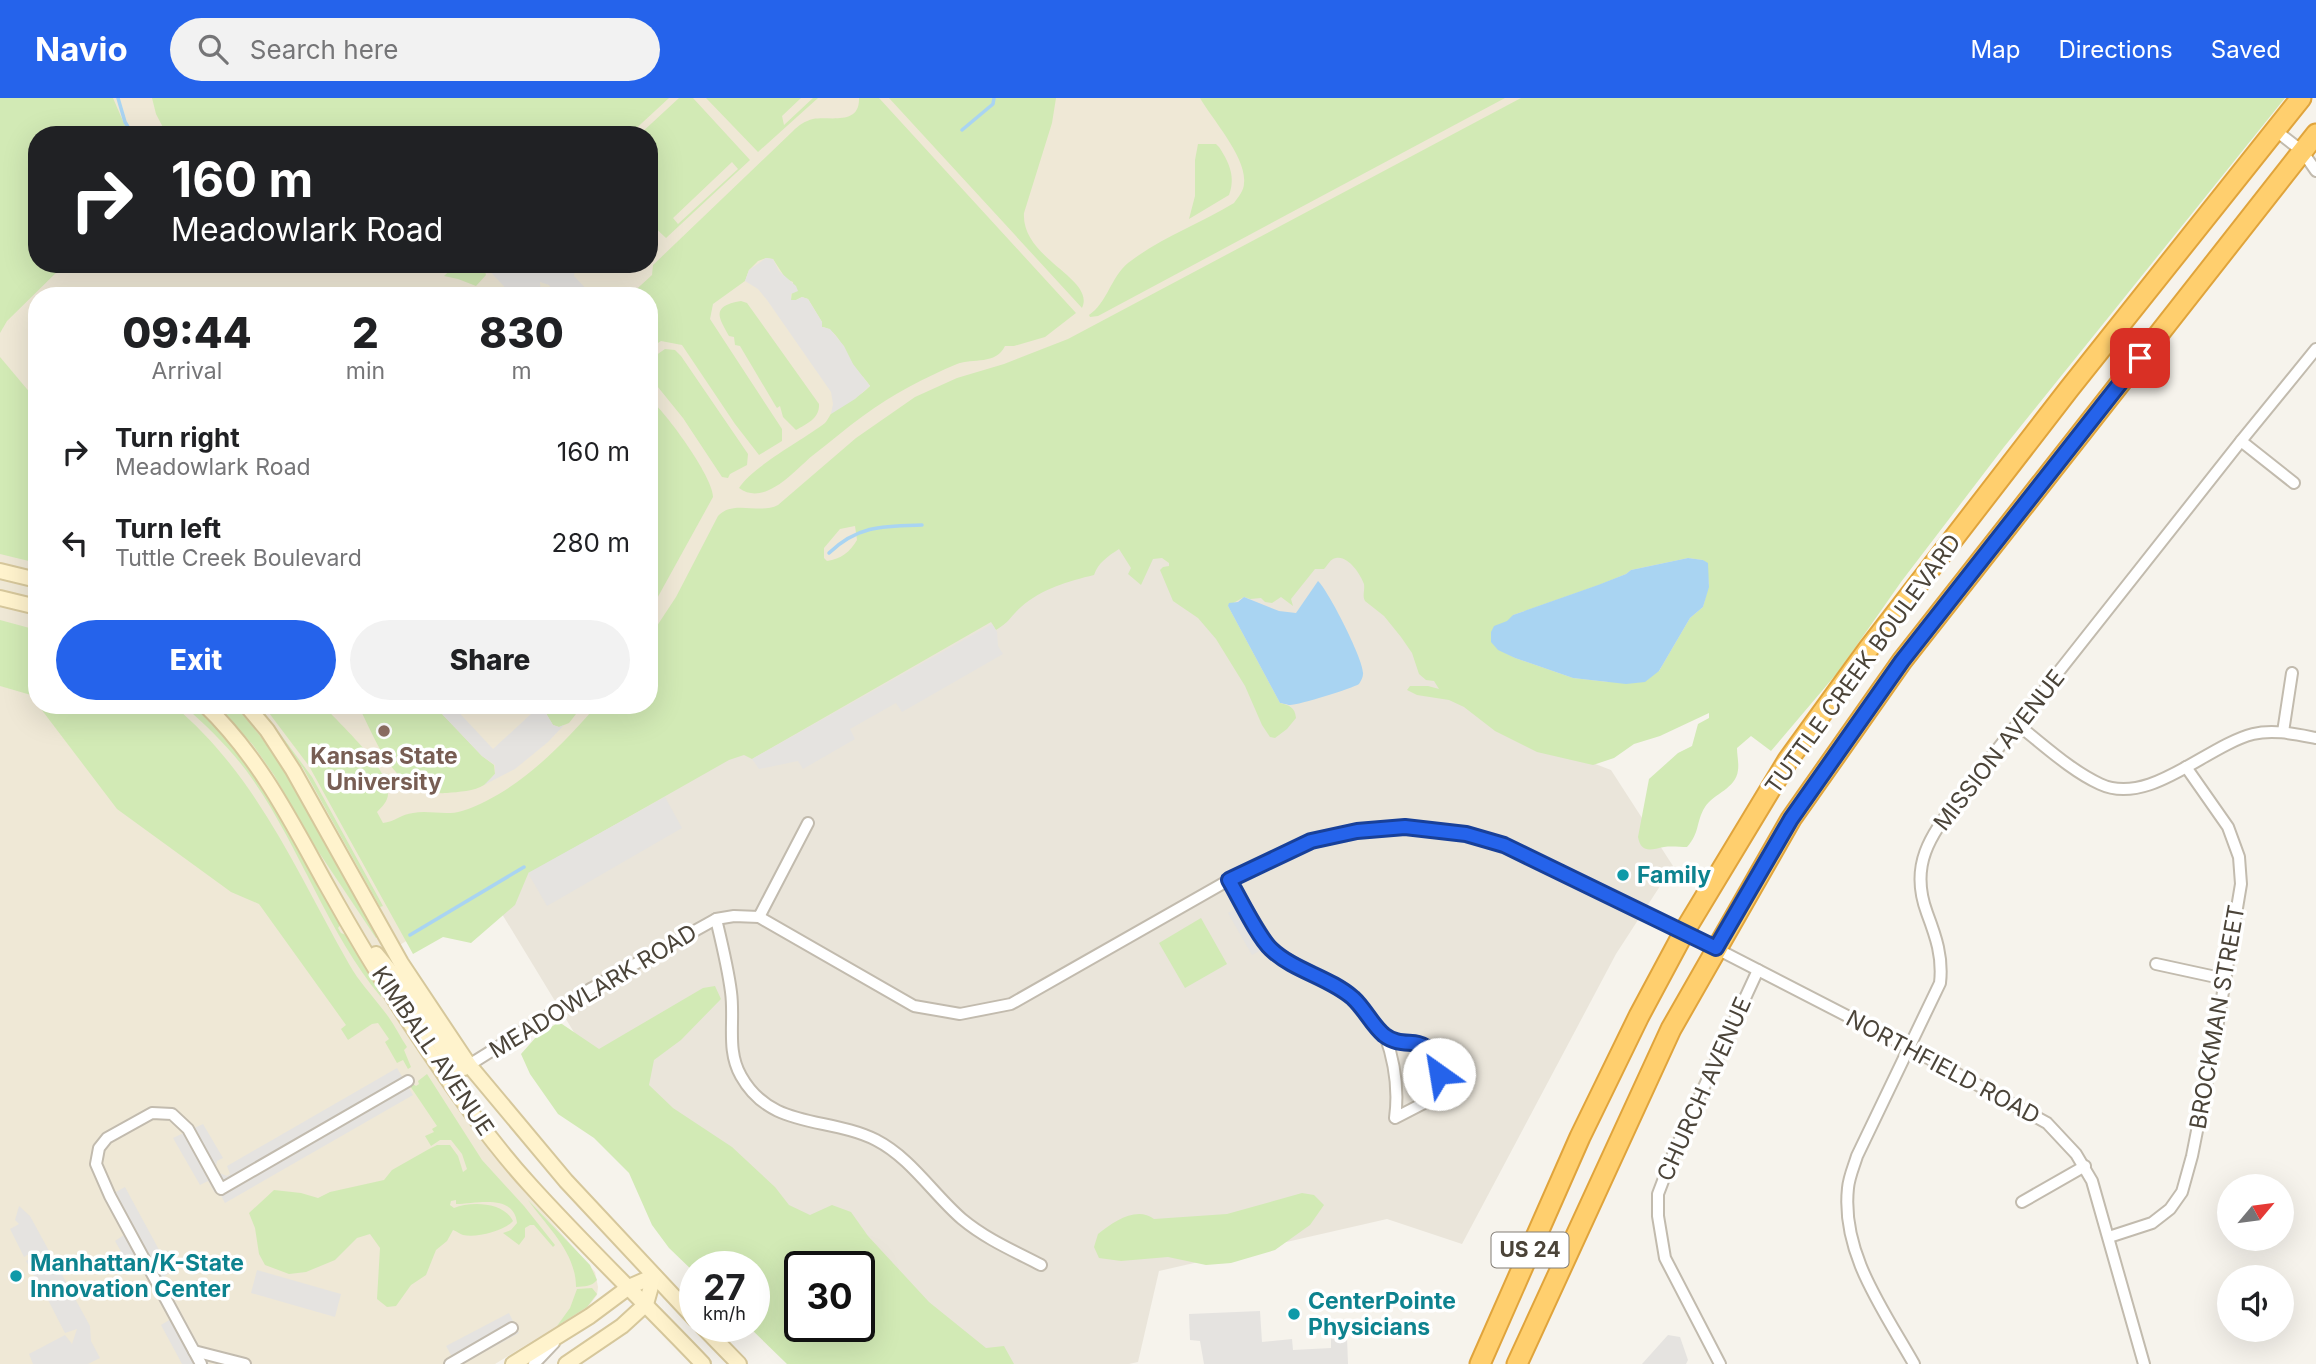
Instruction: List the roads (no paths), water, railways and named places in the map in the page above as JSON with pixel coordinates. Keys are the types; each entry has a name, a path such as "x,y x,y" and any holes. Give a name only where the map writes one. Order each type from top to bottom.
{"highway":[{"name":"TUTTLE CREEK BOULEVARD","path":"1480,1364 1580,1137 1639,1016 1684,932 1788,760 1869,648 2069,389 2301,98"},
{"name":"TUTTLE CREEK BOULEVARD","path":"1517,1364 1671,1029 1791,819 1902,661 2316,134"}],"main road":[{"path":"0,571 28,578"},
{"path":"0,598 28,605"},
{"name":"KIMBALL AVENUE","path":"213,714 247,750 267,778 344,915 419,1038 507,1157 569,1228 703,1364"},
{"name":"KIMBALL AVENUE","path":"254,714 293,770 401,963 469,1065 542,1154 679,1302"},
{"path":"344,915 400,984 452,1062 457,1068 464,1069 469,1065"},
{"path":"513,1364 609,1303 629,1287 654,1276"},
{"path":"566,1364 622,1326 646,1304 654,1276"},
{"path":"717,1342 738,1364"}],"street":[{"path":"2276,130 2302,152 2316,171"},
{"name":"MISSION AVENUE","path":"1914,1364 1858,1261 1850,1239 1847,1215 1848,1185 1857,1156 1936,995 1942,968 1941,952 1920,886 1924,852 1935,830 2241,440 2316,349"},
{"path":"2241,440 2294,483"},
{"path":"2283,732 2292,673"},
{"path":"2018,725 2102,785 2130,790 2155,783 2224,746 2253,734 2283,732 2316,738"},
{"name":"BROCKMAN STREET","path":"2109,1237 2152,1223 2169,1209 2182,1192 2192,1156 2241,884 2239,857 2228,827 2186,767"},
{"path":"808,822 760,917 914,1006 960,1014 1011,1004 1229,880 1311,841 1357,831 1405,827 1466,834 1504,845 1716,948"},
{"path":"1229,880 1272,950 1353,998 1385,1035 1396,1077 1395,1118 1418,1107 1432,1096 1438,1088 1439,1074 1433,1054 1426,1048 1417,1042 1399,1042 1385,1035"},
{"name":"MEADOWLARK ROAD","path":"469,1065 592,988 716,919 734,916 760,917"},
{"path":"716,919 732,994 734,1061 741,1077 763,1104 793,1118 840,1127 878,1141 895,1152 961,1218 984,1236 1041,1265"},
{"name":"NORTHFIELD ROAD","path":"1716,948 2047,1123 2063,1137 2085,1166 2099,1200 2144,1364"},
{"path":"2157,964 2225,979"},
{"name":"CHURCH AVENUE","path":"1720,1364 1665,1258 1657,1216 1658,1194 1674,1152 1758,970"},
{"path":"201,1364 110,1196 96,1164 99,1148 107,1138 152,1113 172,1114 188,1129 221,1189 408,1081"},
{"path":"2022,1202 2085,1166"},
{"path":"450,1364 512,1328"},
{"path":"534,1364 566,1331"},
{"path":"194,1351 244,1364"}],"water":[{"path":"1688,558 1708,563 1709,587 1703,607 1690,618 1659,671 1645,682 1626,684 1573,678 1515,658 1498,650 1491,642 1494,626 1507,621 1513,615 1598,585 1631,570"},
{"path":"1318,581 1345,626 1362,667 1362,678 1359,684 1326,696 1290,705 1280,703 1228,606 1229,603 1238,602 1244,597 1279,611 1296,613"}],"waterway":[{"path":"118,98 127,126"},
{"path":"962,130 993,104 994,98"},
{"path":"829,553 861,532 884,527 922,525"},
{"path":"410,935 524,867"}],"place":[{"name":"Kansas State University","path":"384,731"},
{"name":"Family","path":"1623,875"},
{"name":"Manhattan/K-State Innovation Center","path":"16,1276"},
{"name":"CenterPointe Physicians","path":"1294,1314"}]}
